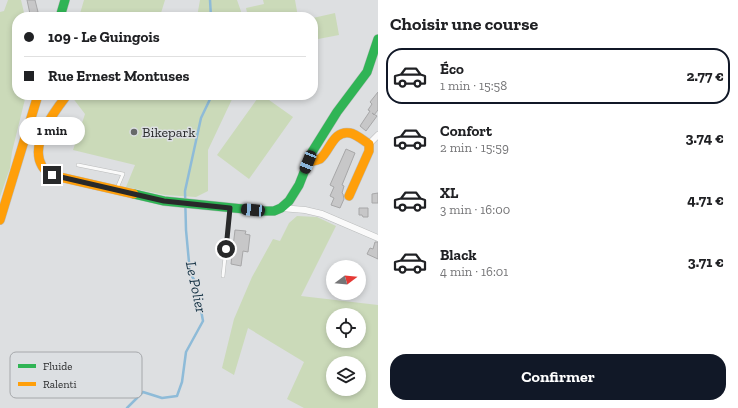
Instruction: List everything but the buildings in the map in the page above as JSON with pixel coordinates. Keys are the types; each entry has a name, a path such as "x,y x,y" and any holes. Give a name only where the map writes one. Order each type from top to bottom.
{"street":[{"path":"61,12 65,0"},
{"path":"63,100 56,109 45,129 38,148 38,158 42,167 52,175 178,203 264,212 274,211 282,208 289,201 299,185 312,152 337,112 367,72 378,39"},
{"path":"0,220 36,100"},
{"path":"308,162 316,161 320,158 337,136 342,134 350,133 369,144"},
{"path":"349,196 369,151 369,144 378,135"},
{"path":"282,208 305,210 322,214 378,238"}],"lane":[{"path":"78,164 123,174 116,190"},
{"path":"223,276 230,208"}],"green space":[{"path":"8,0 21,0 24,12 12,12 12,100 25,100 12,152 10,168 0,197 0,12 4,11"},
{"path":"84,0 165,0 161,12 80,12"},
{"path":"200,0 237,0 241,12 198,12"},
{"path":"263,0 295,0 297,12 247,12 246,8 264,4"},
{"path":"335,13 339,35 318,39 318,17"},
{"name":"Bikepark","path":"74,100 232,100 208,150 208,191 196,197 165,195 126,187 135,165 73,150 85,114"},
{"path":"256,100 269,100 293,117 249,179 217,155"},
{"path":"297,216 317,217 336,226 301,296 378,305 378,408 304,408 287,399 304,362 248,328 234,375 222,368 234,319 252,277 273,239 280,241 289,223"}],"waterway":[{"name":"Le Polier","path":"210,0 211,12"},
{"name":"Le Polier","path":"142,393 143,392 162,398 177,396 182,382 186,352 203,321 196,283 190,273 186,230 185,191 201,118 210,100"},
{"name":"Le Polier","path":"127,408 137,398"}],"traffic: fast":[{"path":"61,12 65,0"},
{"path":"134,194 164,201 264,211 274,211 281,208 289,201 299,185 312,152 337,112 367,72 378,39"}],"traffic: slow":[{"path":"0,220 36,100"},
{"path":"63,100 50,119 41,138 39,157 45,170 51,175 134,194"},
{"path":"308,162 320,159 332,142 344,133 355,135 369,144 369,151 349,196"}],"place":[{"name":"Bikepark","path":"134,132"}],"route":[{"path":"52,175 164,201 230,208 226,249"}]}
